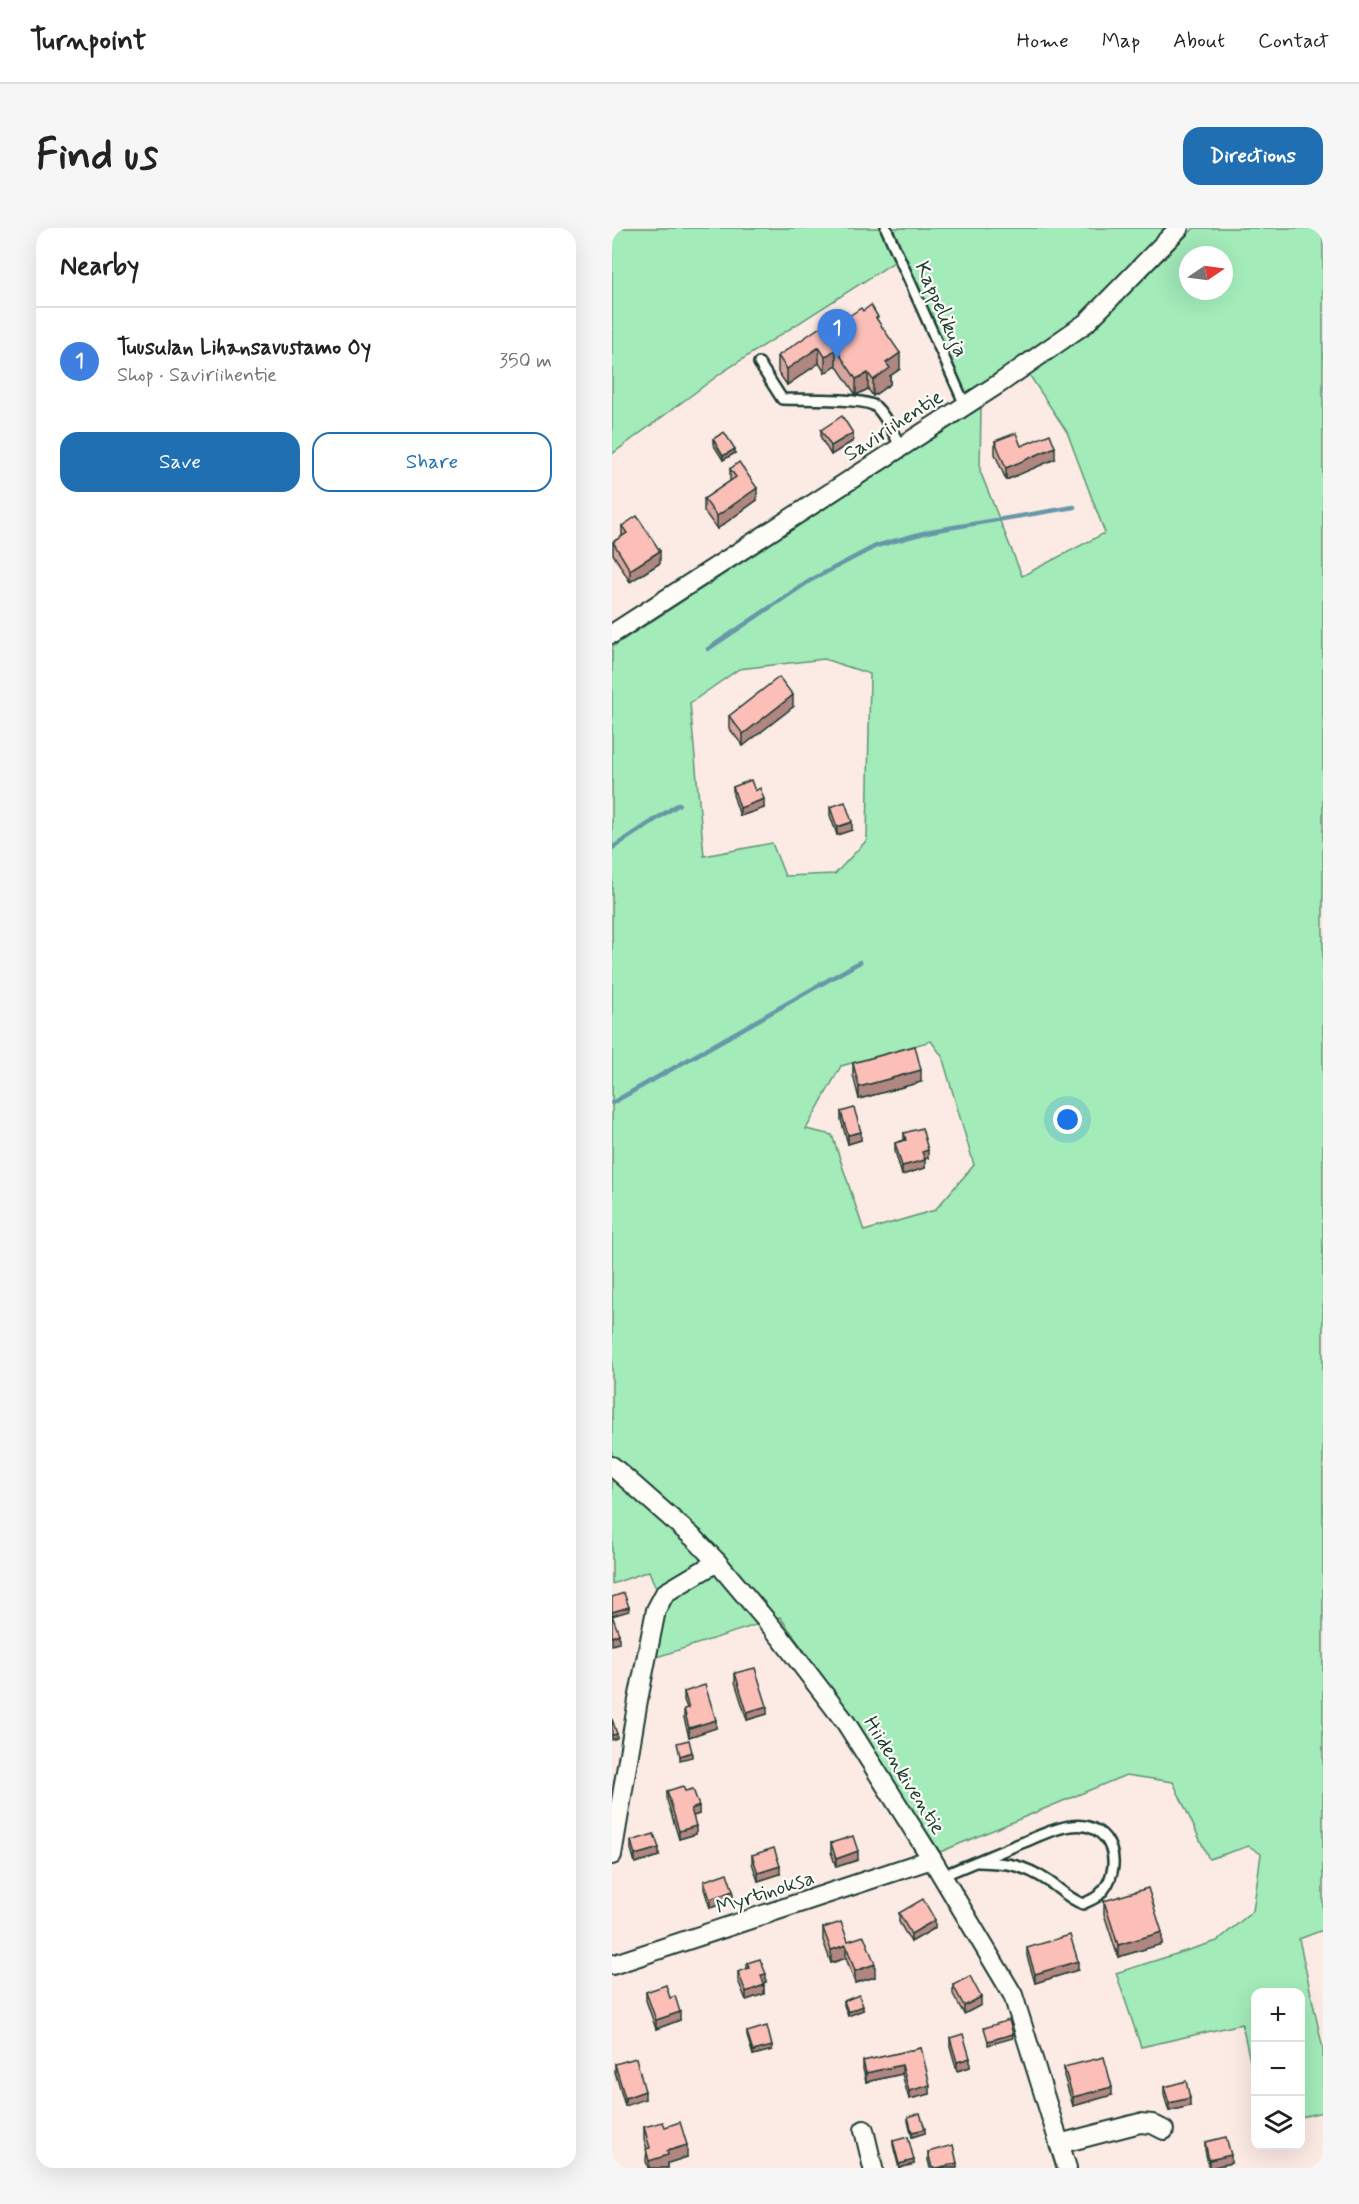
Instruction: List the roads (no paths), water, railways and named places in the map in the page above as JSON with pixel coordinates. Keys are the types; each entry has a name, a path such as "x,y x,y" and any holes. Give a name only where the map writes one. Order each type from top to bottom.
{"street":[{"name":"Saviriihentie","path":"612,634 901,447 1086,323 1179,228"},
{"name":"Hiidenkiventie","path":"612,1466 717,1562 781,1638 846,1723 932,1859 1013,1995 1066,2168"},
{"path":"612,1855 638,1700 656,1610 665,1593 717,1562"},
{"name":"Myrtinoksa","path":"612,1965 932,1859"},
{"path":"1059,2144 1140,2123 1152,2124 1164,2130"},
{"path":"864,2130 873,2168"}],"lane":[{"name":"Kappelikuja","path":"886,228 965,405"},
{"path":"759,363 782,399 843,400 868,402 875,406 889,424 901,447"},
{"path":"942,1876 1048,1832 1070,1826 1084,1825 1097,1830 1107,1840 1113,1852 1112,1874 1099,1895 1083,1904 1071,1899 1032,1870 1009,1863 976,1862"}],"waterway":[{"path":"708,649 811,580 876,546 931,531 1074,507"},
{"path":"612,848 679,804"},
{"path":"612,1103 860,962"}],"place":[{"name":"Tuusulan Lihansavustamo Oy","path":"837,359"}]}
